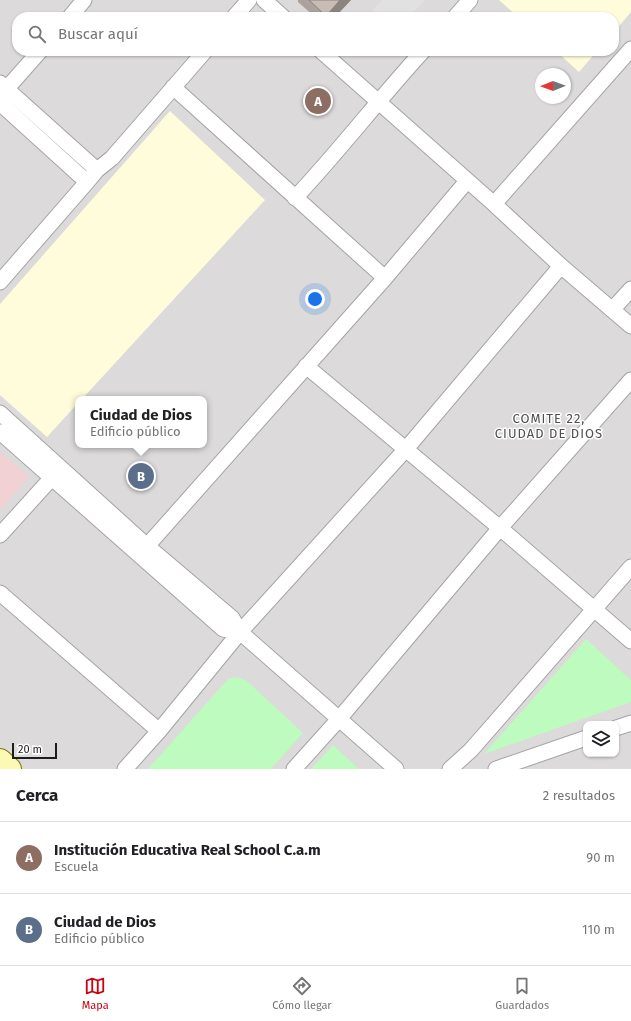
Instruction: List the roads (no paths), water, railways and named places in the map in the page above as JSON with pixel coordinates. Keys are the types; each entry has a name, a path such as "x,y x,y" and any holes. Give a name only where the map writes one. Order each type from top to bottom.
{"main road":[{"path":"0,760 10,769"}],"street":[{"path":"74,12 84,0"},
{"path":"238,12 249,0"},
{"path":"264,0 277,12"},
{"path":"459,12 470,0"},
{"path":"494,204 631,49"},
{"path":"35,56 2,89 97,170"},
{"path":"0,282 97,170 112,158 200,56"},
{"path":"327,56 494,204 561,266 631,326"},
{"path":"296,198 419,56"},
{"path":"173,87 385,278"},
{"path":"0,103 87,182"},
{"path":"147,546 385,278 467,181"},
{"path":"125,769 159,731 240,632 406,449 561,266"},
{"path":"612,310 631,289"},
{"path":"306,366 500,528 631,641"},
{"path":"294,769 339,719 500,528 631,380"},
{"path":"0,413 57,473 223,629 240,632"},
{"path":"0,432 57,473 147,546 232,618 240,632 396,769"},
{"path":"0,535 57,473"},
{"path":"450,769 471,750 631,567"},
{"path":"0,594 159,731"},
{"path":"619,727 631,723"},
{"path":"496,769 583,739"}],"place":[{"name":"Institución Educativa Real School C.a.m","path":"318,101"},
{"name":"Ciudad de Dios","path":"141,476"}],"district":[{"name":"COMITE 22, CIUDAD DE DIOS","path":"549,426"}]}
